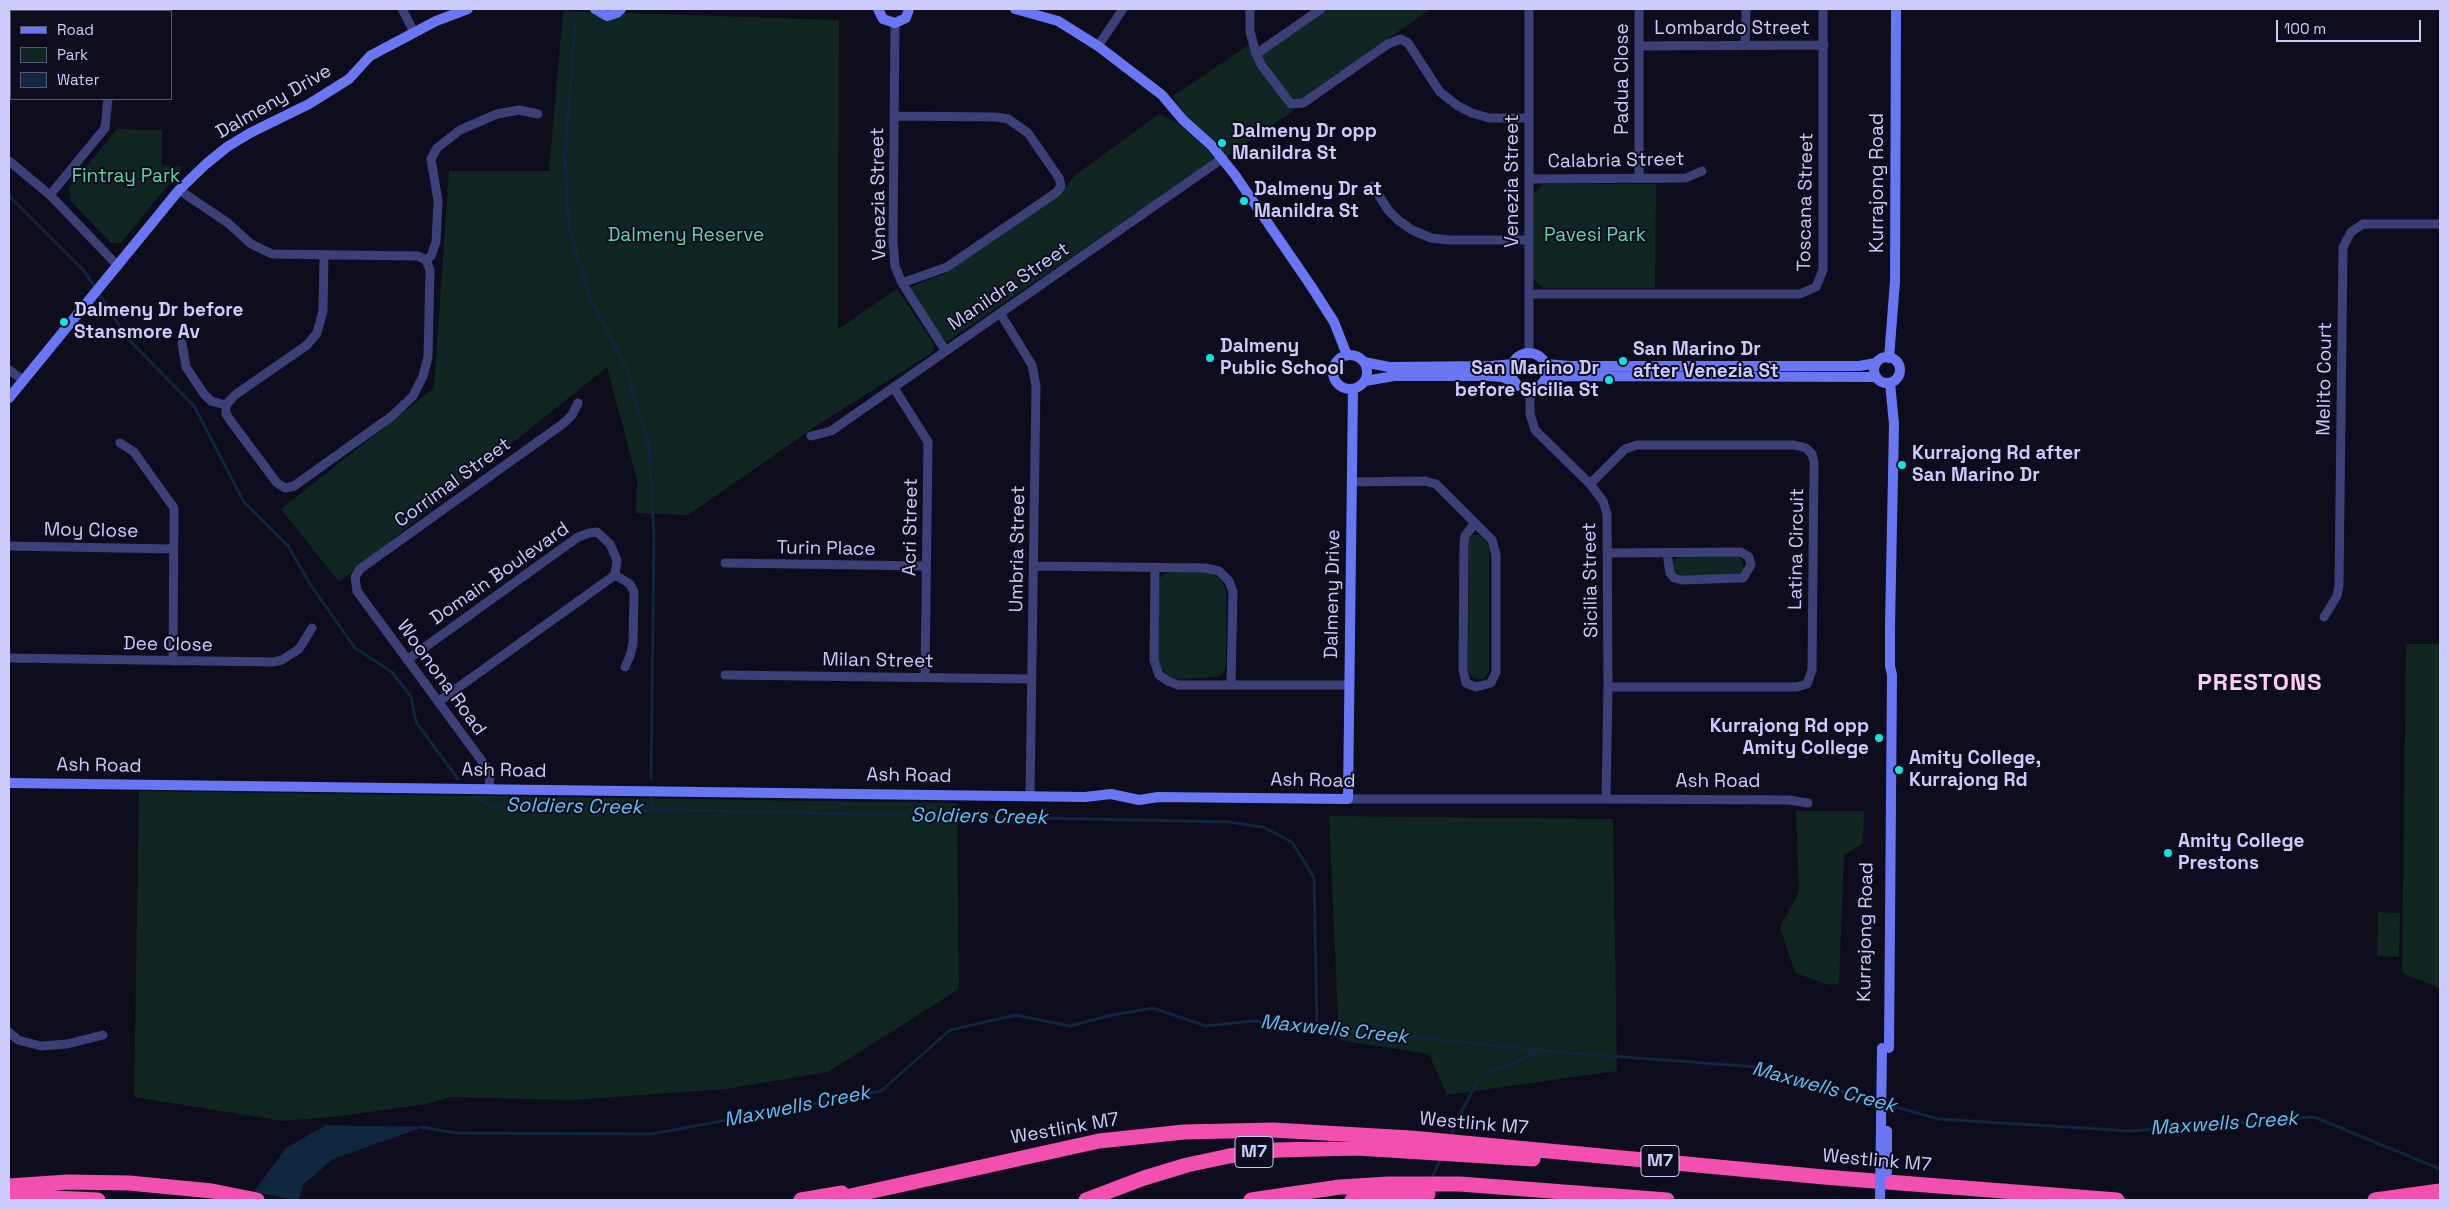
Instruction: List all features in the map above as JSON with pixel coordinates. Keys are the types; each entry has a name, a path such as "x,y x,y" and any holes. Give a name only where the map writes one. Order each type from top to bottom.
{"highway":[{"name":"Westlink M7","path":"832,1200 1099,1141 1184,1132 1313,1130 1410,1145 1810,1178 1824,1177 2117,1200"},
{"name":"M7","path":"1086,1200 1164,1171 1253,1152 1410,1145"},
{"path":"800,1200 937,1176"},
{"path":"9,1186 99,1182 212,1191 257,1200"},
{"path":"1251,1200 1340,1187 1390,1190 1459,1188 1582,1200"},
{"name":"M7","path":"1459,1188 1668,1200"},
{"path":"1352,1200 1390,1190"},
{"path":"2376,1200 2440,1191"},
{"path":"9,1196 98,1200"}],"street":[{"path":"402,9 414,32"},
{"name":"Dalmeny Drive","path":"9,398 179,190 227,147 261,127 309,104 349,79 370,56 443,17 468,9"},
{"path":"595,9 607,16 617,14 621,9"},
{"path":"878,9 883,19 895,24 906,18 909,9"},
{"path":"1014,9 1058,21 1098,46 1167,100 1178,116 1203,136 1223,158 1273,228 1326,308 1339,332 1346,355"},
{"path":"1098,46 1123,9"},
{"path":"1250,9 1252,40 1256,54 1285,98 1295,106 1303,103 1388,44 1397,40 1404,40 1408,43 1440,92 1458,106 1472,113 1490,118 1529,118"},
{"path":"1256,54 1322,9"},
{"name":"Venezia Street","path":"1529,9 1529,354"},
{"name":"Padua Close","path":"1638,178 1639,9"},
{"path":"1745,45 1746,9"},
{"name":"Toscana Street","path":"1530,294 1800,294 1816,287 1823,270 1823,9"},
{"name":"Kurrajong Road","path":"1889,358 1895,289 1896,9"},
{"name":"Venezia Street","path":"895,24 893,242 895,266 902,284 945,350"},
{"name":"Lombardo Street","path":"1639,46 1824,45"},
{"path":"50,195 105,128 108,100"},
{"path":"426,260 435,250 437,233 438,201 431,159 437,148 460,130 497,114 519,110 538,114"},
{"path":"894,116 996,117 1008,119 1028,133 1060,178 1061,186 1057,192 943,270 902,284"},
{"name":"Manildra Street","path":"811,436 831,431 1223,158"},
{"path":"9,160 50,195 118,266"},
{"name":"Calabria Street","path":"1530,179 1686,178 1702,171"},
{"path":"1373,186 1388,210 1398,220 1412,230 1431,238 1449,240 1529,240"},
{"path":"179,190 228,224 259,249 272,254 418,256 426,260"},
{"name":"Melito Court","path":"2324,617 2337,596 2339,586 2344,247 2351,232 2363,224 2440,224"},
{"path":"324,255 323,311 316,333 307,345 235,396 226,405 226,414 230,420 277,483 285,488 294,486 392,416 413,396 421,382 427,363 430,278 426,260"},
{"name":"Umbria Street","path":"1000,313 1034,372 1034,566 1030,796"},
{"path":"182,343 186,368 204,394 211,401 226,405"},
{"path":"1514,364 1388,367 1364,362 1354,355 1346,355 1335,364 1333,375 1343,387 1353,389 1365,381 1394,376 1502,377 1516,383 1530,389 1539,386 1545,379 1547,372 1545,364 1540,358 1529,354 1520,357 1514,364 1512,374 1516,383"},
{"path":"1545,364 1570,366 1858,366 1876,363 1882,358 1889,358 1897,363 1899,370 1896,379 1890,382 1883,382 1876,377 1569,376 1545,379"},
{"path":"1364,362 1367,371 1365,381"},
{"path":"1876,363 1874,370 1876,377"},
{"path":"9,370 22,380"},
{"name":"Kurrajong Road","path":"1880,1200 1885,1048 1892,675 1890,666 1894,424 1890,382"},
{"name":"Acri Street","path":"894,388 928,442 925,677"},
{"name":"Dalmeny Drive","path":"1348,799 1353,389"},
{"name":"Sicilia Street","path":"1530,389 1530,414 1535,430 1590,484 1603,501 1607,514 1609,553 1606,799"},
{"name":"Corrimal Street","path":"356,591 354,582 360,569 564,423 578,403"},
{"path":"120,443 134,452 172,503 173,661"},
{"name":"Latina Circuit","path":"1590,484 1625,449 1637,445 1794,445 1806,448 1812,454 1814,462 1812,670 1807,684 1797,687 1608,687"},
{"path":"1353,482 1425,481 1436,484 1492,540 1496,555 1496,672 1491,683 1476,686 1466,683 1463,670 1464,543 1465,536 1474,524"},
{"name":"Domain Boulevard","path":"407,660 582,534 597,532 610,544 617,560 615,575"},
{"name":"Moy Close","path":"9,546 173,548"},
{"path":"1609,553 1741,552 1749,557 1751,565 1743,578 1682,580 1674,578 1670,573 1667,553"},
{"name":"Turin Place","path":"725,563 926,566"},
{"path":"1034,566 1212,568 1222,573 1229,581 1233,592 1231,685"},
{"path":"1155,568 1154,660 1159,675 1168,682 1178,685 1348,685"},
{"path":"438,702 615,575 630,584 634,592 633,644 630,656 624,667"},
{"name":"Woonona Road","path":"356,591 487,768 490,776 490,788"},
{"name":"Dee Close","path":"9,658 273,662 282,660 298,649 312,628"},
{"name":"Milan Street","path":"725,675 1031,679"},
{"name":"Ash Road","path":"9,783 1085,797 1111,794 1139,800 1158,797 1606,799 1789,800 1808,803"},
{"path":"9,1032 18,1040 41,1046 67,1044 103,1035"},
{"name":"Kurrajong Road","path":"1885,1048 1887,1200"}],"green space":[{"path":"1329,9 1431,9 1297,101 1288,97 1264,65 1261,55"},
{"name":"Dalmeny Reserve","path":"563,11 839,20 838,329 897,289 934,344 932,353 819,424 688,515 636,513 637,480 607,367 339,582 281,509 434,388 449,171 549,171"},
{"path":"1249,45 1253,57 1286,105 1293,111 1227,156 1185,115 1173,96"},
{"path":"1159,114 1177,123 1206,148 1215,159 945,343 910,287 946,273 1066,187 1074,176"},
{"name":"Fintray Park","path":"117,129 162,130 162,165 183,167 121,243 111,243 71,201 69,188"},
{"name":"Pavesi Park","path":"1544,184 1656,184 1655,288 1544,288 1534,280 1534,193"},
{"path":"1473,535 1479,535 1489,548 1489,671 1484,679 1476,679 1468,671 1469,540"},
{"path":"1682,556 1734,556 1740,558 1744,566 1741,573 1734,575 1682,575 1674,572 1672,565 1675,559"},
{"path":"1171,572 1205,572 1215,575 1223,582 1226,593 1226,665 1224,672 1218,677 1180,679 1169,676 1161,668 1157,656 1159,579 1164,574"},
{"path":"2406,644 2440,644 2440,988 2402,973"},
{"path":"139,791 957,803 959,989 828,1072 725,1089 571,1100 451,1097 427,1104 341,1116 283,1121 134,1097"},
{"path":"1796,811 1864,811 1863,843 1844,855 1839,983 1830,985 1795,973 1780,927 1799,892"},
{"path":"1329,816 1613,819 1617,1071 1447,1095 1429,1054 1339,1040"},
{"path":"2378,912 2400,913 2399,957 2377,956"}],"water":[{"path":"326,1125 424,1127 333,1159 304,1184 298,1200 248,1200 286,1148"}],"pier":[{"path":"251,1191 294,1200 246,1200"}],"waterway":[{"path":"575,24 565,157 569,230 592,301 626,368 649,447 654,536 651,779"},
{"name":"Soldiers Creek","path":"9,196 85,272 128,339 194,406 244,502 288,546 310,584 355,648 392,672 411,697 416,722 458,779"},
{"name":"Soldiers Creek","path":"472,797 493,806 1228,822 1263,827 1292,842 1314,878 1317,1028"},
{"path":"651,798 651,809"},
{"name":"Maxwells Creek","path":"421,1127 455,1133 652,1134 881,1091 950,1030 1016,1015 1070,1026 1112,1015 1153,1008 1206,1026 1253,1021 1558,1052 1757,1067 1938,1119 2131,1131 2314,1117 2440,1169"},
{"path":"1451,1136 1458,1118 1480,1077 1540,1051"},
{"path":"1431,1180 1441,1158"}],"place":[{"name":"Dalmeny Dr opp Manildra St","path":"1222,143"},
{"name":"Dalmeny Dr at Manildra St","path":"1244,201"},
{"name":"Dalmeny Dr before Stansmore Av","path":"64,322"},
{"name":"Dalmeny Public School","path":"1210,358"},
{"name":"San Marino Dr after Venezia St","path":"1623,361"},
{"name":"San Marino Dr before Sicilia St","path":"1609,380"},
{"name":"Kurrajong Rd after San Marino Dr","path":"1902,465"},
{"name":"Kurrajong Rd opp Amity College","path":"1879,738"},
{"name":"Amity College, Kurrajong Rd","path":"1899,770"},
{"name":"Amity College Prestons","path":"2168,853"}],"district":[{"name":"PRESTONS","path":"2260,683"}]}
